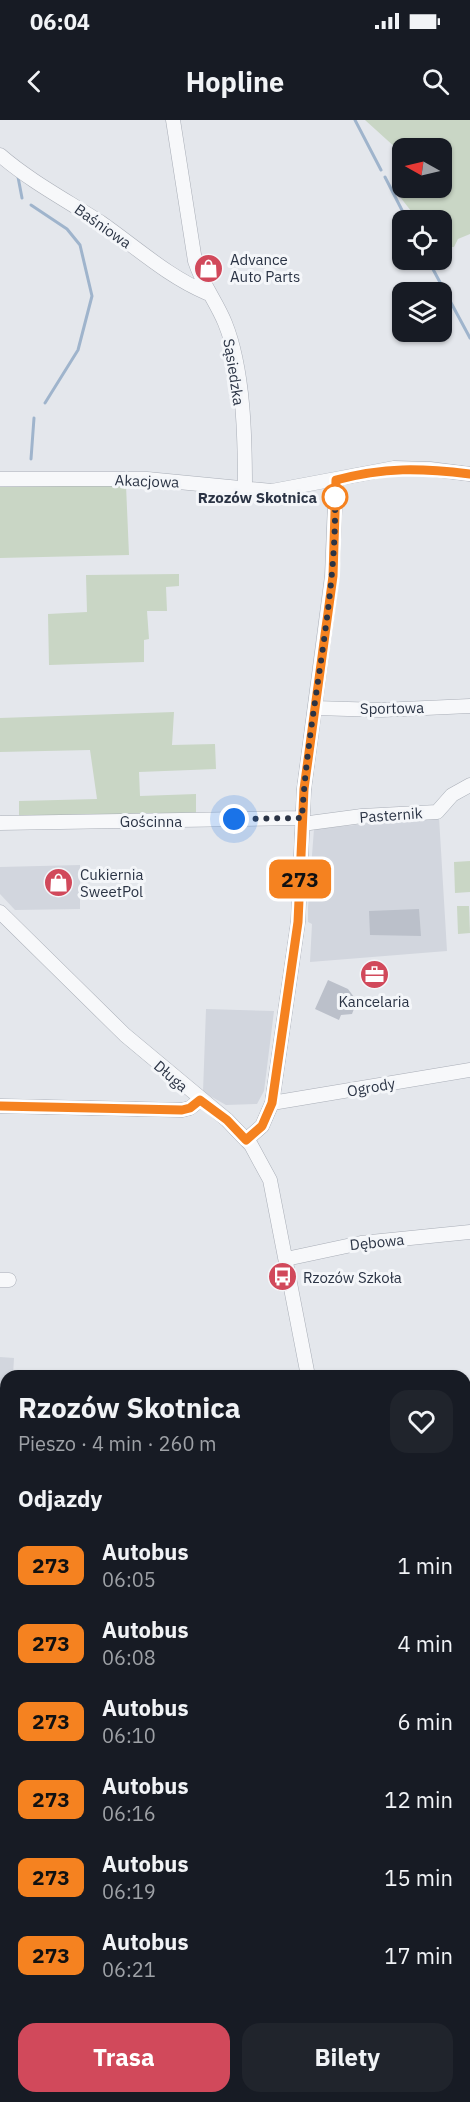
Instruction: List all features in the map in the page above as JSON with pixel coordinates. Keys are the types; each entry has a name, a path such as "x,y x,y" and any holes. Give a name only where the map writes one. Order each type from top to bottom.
{"street":[{"name":"Sąsiedzka","path":"172,120 195,261 207,293 225,322 236,367 245,489"},
{"name":"Baśniowa","path":"0,155 16,168 101,223 171,275 207,293"},
{"name":"Akacjowa","path":"0,479 147,479 272,491 394,468 430,469 470,474"},
{"path":"246,1140 262,1126 272,1103 298,922 306,764 333,576 336,480"},
{"name":"Sportowa","path":"315,708 381,710 470,706"},
{"name":"Pasternik","path":"302,821 437,812 452,795 470,785"},
{"name":"Gościnna","path":"0,823 302,821"},
{"name":"Długa","path":"0,912 124,1035 227,1120 262,1162 270,1179 307,1370"},
{"name":"Ogrody","path":"272,1103 470,1070"},
{"path":"0,1106 182,1110 190,1108 200,1100"},
{"name":"Dębowa","path":"286,1259 362,1243 470,1232"}],"shaded area":[{"path":"439,817 447,951 310,962 312,924 308,922 308,907 314,829"},
{"path":"80,865 80,909 15,910 0,894 0,867"},
{"path":"206,1009 274,1011 264,1091 257,1104 226,1105 203,1092"},
{"path":"0,1357 14,1358 13,1370 0,1370"}],"green space":[{"path":"365,120 470,120 470,234 458,239 454,247 452,247 452,210 410,210 401,198 452,198 452,138 392,138 392,144"},
{"path":"126,485 129,555 0,558 0,487"},
{"path":"179,574 179,586 166,587 167,611 147,611 149,639 144,640 144,662 49,665 48,614 87,612 86,575"},
{"path":"174,712 172,745 215,744 216,769 139,772 140,796 196,794 196,817 19,819 19,801 97,799 90,750 0,752 0,718"},
{"path":"470,861 470,892 455,893 454,862"},
{"path":"457,906 469,906 470,933 458,934"}],"building":[{"path":"419,909 421,936 370,935 369,911"},
{"path":"328,980 348,989 357,1001 352,1014 341,1015 339,1020 315,1009"}],"waterway":[{"path":"355,120 381,170"},
{"path":"18,177 22,198"},
{"path":"385,177 402,210"},
{"path":"31,205 67,229 80,245 92,296 78,350 45,403"},
{"path":"433,270 470,338"},
{"path":"31,459 34,418"}],"bus line":[{"name":"273","path":"0,1106 182,1110 190,1108 200,1100 227,1120 246,1140 262,1126 272,1103 298,922 306,764 333,576 336,480 394,468 430,469 470,474"}],"place":[{"name":"Advance Auto Parts","path":"209,268"},
{"name":"Rzozów Skotnica","path":"335,497"},
{"name":"Cukiernia SweetPol","path":"59,883"},
{"name":"Kancelaria","path":"374,974"},
{"name":"Rzozów Szkoła","path":"282,1277"}],"route":[{"path":"234,819 302,818 306,764 333,576 335,497"}]}
